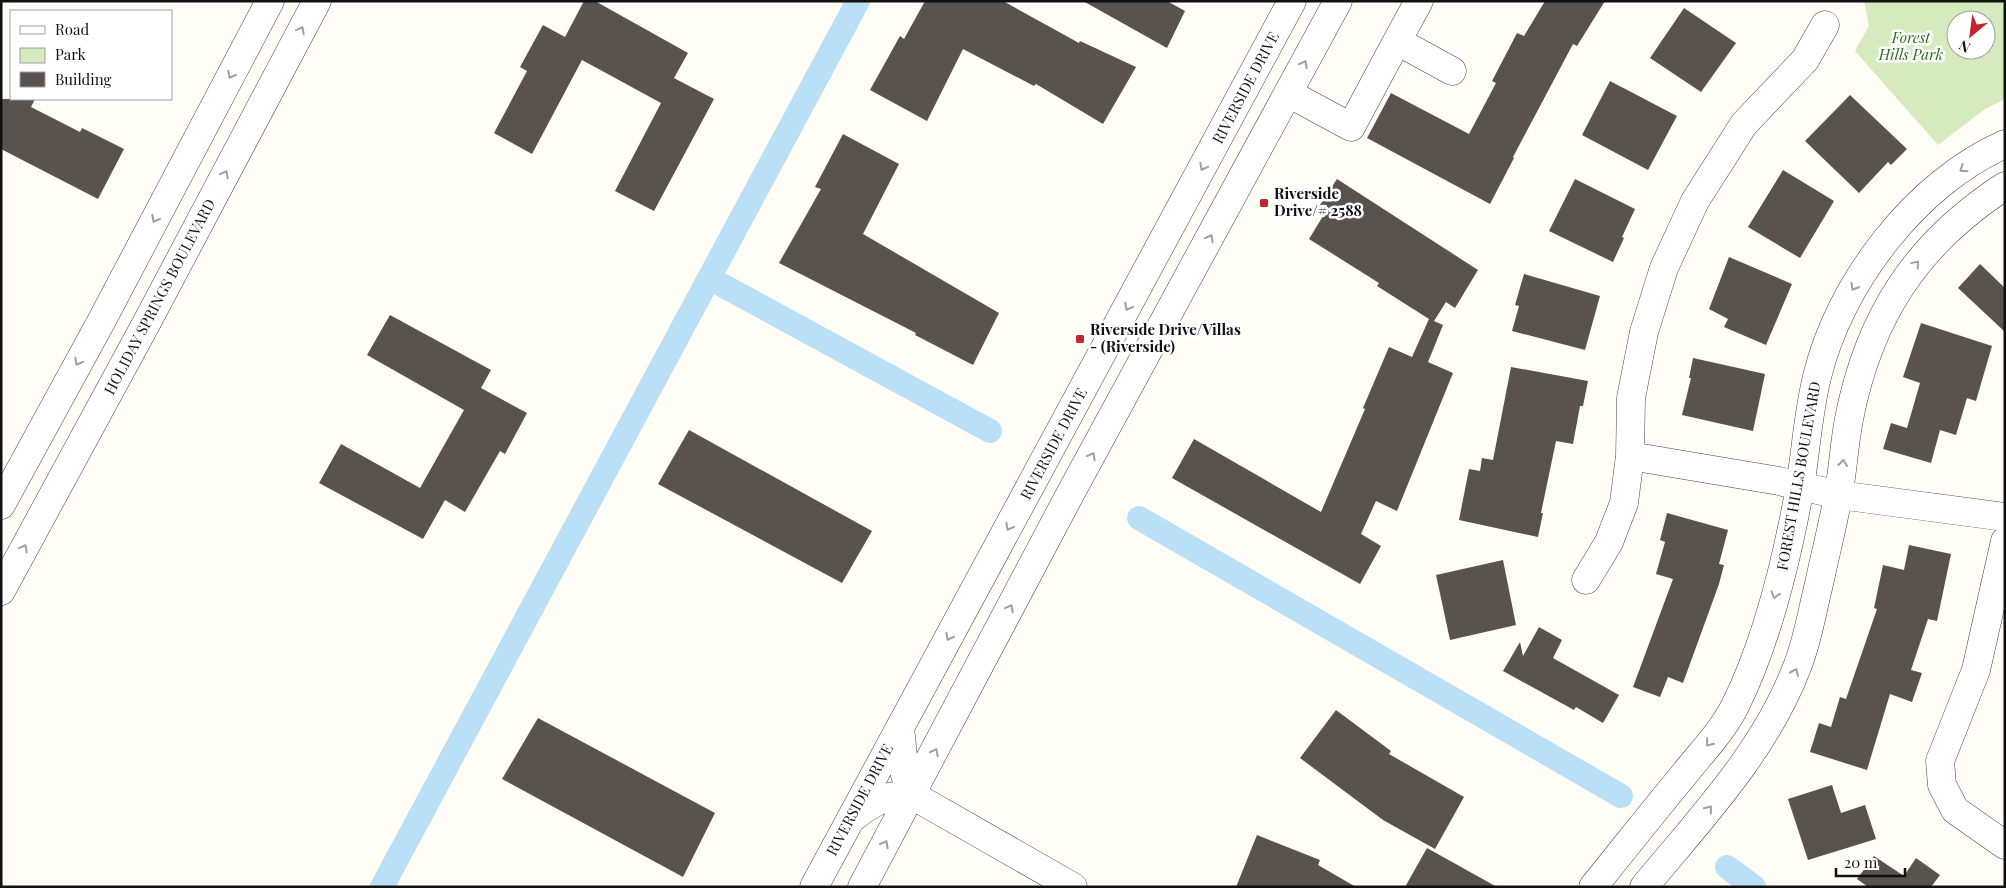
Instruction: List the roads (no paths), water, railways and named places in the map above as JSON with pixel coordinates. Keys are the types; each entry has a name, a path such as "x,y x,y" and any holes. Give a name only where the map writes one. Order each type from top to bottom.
{"street":[{"path":"1,505 270,1"},
{"name":"HOLIDAY SPRINGS BOULEVARD","path":"1,591 147,322 317,1"},
{"name":"RIVERSIDE DRIVE","path":"814,887 1292,1"},
{"path":"862,887 1064,507 1338,1"},
{"path":"1288,93 1351,127 1418,1"},
{"path":"1586,580 1609,542 1624,503 1630,456 1630,398 1644,332 1664,268 1695,201 1744,124 1805,60 1825,25"},
{"path":"248,41 285,59"},
{"path":"1397,41 1452,71"},
{"path":"1996,149 2005,182"},
{"name":"FOREST HILLS BOULEVARD","path":"1593,887 1714,738 1734,707 1758,649 1784,567 1800,485 1817,376 1830,337 1851,292 1878,248 1929,193 1996,149"},
{"path":"1644,887 1744,765 1766,732 1798,666 1810,624 1839,495 1852,402 1859,375 1877,326 1894,296 1916,264 1975,205 2005,186"},
{"path":"1630,456 1800,485 1839,495 2005,517"},
{"path":"2005,541 1976,670 1940,761 1942,785 1956,810 2005,845"},
{"path":"900,726 905,775 912,795"},
{"path":"849,820 880,800 897,794 912,795 1073,887"},
{"path":"1657,808 1687,835"}],"waterway":[{"path":"382,887 858,1"},
{"path":"709,278 990,431"},
{"path":"1139,518 1621,796"},
{"path":"1727,867 1754,887"}],"place":[{"name":"Riverside Drive/# 2588","path":"1264,203"},
{"name":"Riverside Drive/Villas - (Riverside)","path":"1080,339"}],"park label":[{"name":"Forest Hills Park","path":"1911,46"}]}
